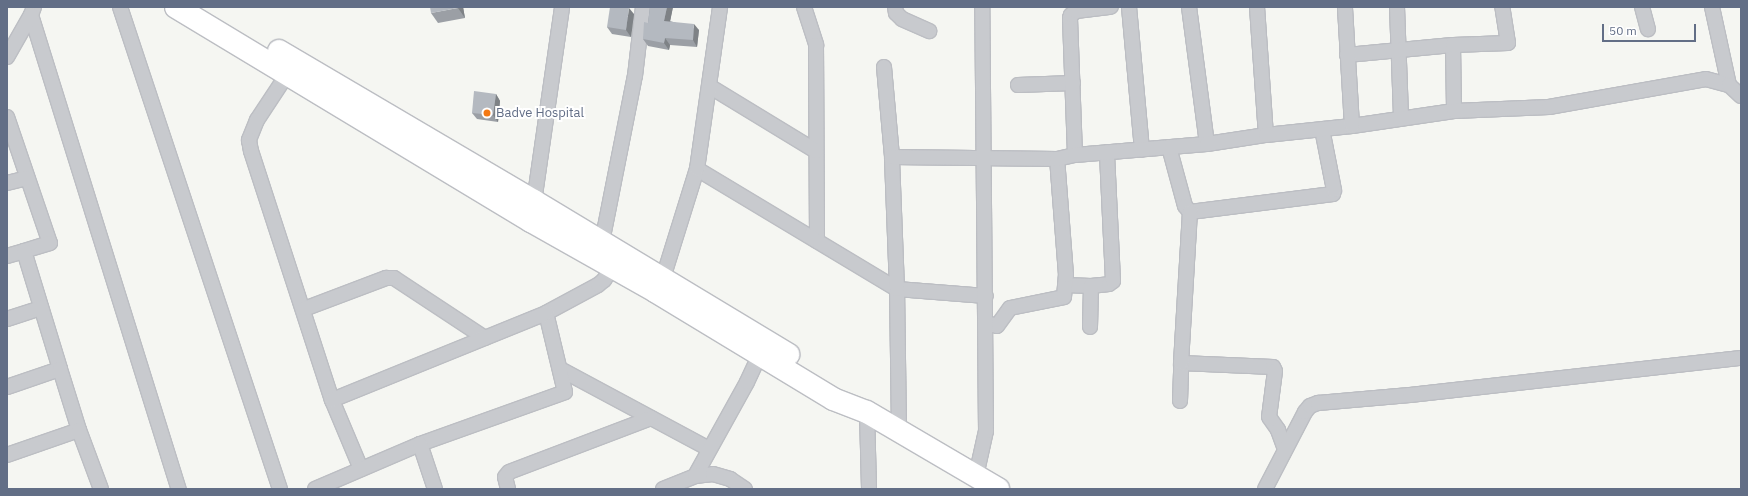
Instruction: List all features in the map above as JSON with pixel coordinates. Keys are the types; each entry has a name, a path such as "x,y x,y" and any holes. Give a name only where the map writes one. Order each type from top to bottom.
{"main road":[{"path":"176,7 292,68 763,347 845,391 864,410 998,489"},
{"path":"203,7 292,68"},
{"path":"532,211 602,242 617,260 663,278 763,347"}],"street":[{"path":"120,7 280,489"},
{"path":"532,211 562,7"},
{"path":"602,242 635,76 643,7"},
{"path":"663,278 697,169 720,7"},
{"path":"804,7 816,46 817,241"},
{"path":"895,7 896,13 902,18 929,31"},
{"path":"976,476 986,431 986,296 982,7"},
{"path":"1075,155 1071,15 1076,11 1111,7"},
{"path":"1129,7 1142,149"},
{"path":"1189,7 1207,144"},
{"path":"1257,7 1266,135"},
{"path":"1345,7 1352,126"},
{"path":"1397,7 1401,117"},
{"path":"1347,55 1454,45 1508,43 1502,7"},
{"path":"1642,7 1648,29"},
{"path":"1712,7 1729,85"},
{"path":"7,57 33,11"},
{"path":"33,11 180,489"},
{"path":"1454,45 1454,111"},
{"path":"884,67 892,157 897,289 899,430"},
{"path":"292,68 257,120 249,140 251,151 304,310 332,400 361,469"},
{"path":"892,157 1057,159 1075,155 1207,144 1266,135 1352,126 1401,117 1454,111 1549,107 1706,79 1729,85 1741,96"},
{"path":"1018,85 1073,83"},
{"path":"709,86 816,151"},
{"path":"7,117 50,242 7,256"},
{"path":"1190,212 1333,194 1334,190 1322,129"},
{"path":"1169,147 1184,206 1190,212 1180,401"},
{"path":"1065,285 1091,286 1109,284 1114,279 1107,152"},
{"path":"986,323 997,326 1010,308 1064,297 1066,275 1057,159"},
{"path":"697,169 897,289 986,296"},
{"path":"7,183 27,178"},
{"path":"24,251 79,430 100,489"},
{"path":"332,400 546,313 598,285 604,280 617,260"},
{"path":"304,310 386,278 394,278 485,338"},
{"path":"1090,327 1091,286"},
{"path":"7,319 41,308"},
{"path":"321,488 420,444 565,392 546,313"},
{"path":"695,476 747,382 763,347"},
{"path":"1265,489 1305,412 1310,406 1318,403 1418,394 1741,358"},
{"path":"1181,363 1273,366 1275,371 1269,417 1278,430 1286,449"},
{"path":"7,388 60,369"},
{"path":"560,369 709,449"},
{"path":"864,410 869,489"},
{"path":"508,489 505,477 509,472 651,418"},
{"path":"7,455 79,430"},
{"path":"420,444 435,489"},
{"path":"663,489 695,476 713,474 730,479 745,489"}],"building":[{"path":"430,7 458,7 458,8 431,13"},
{"path":"610,7 629,8 626,30 607,27"},
{"path":"650,7 667,7 664,21 694,24 693,40 665,38 664,43 643,39 644,22 648,23"},
{"path":"474,91 496,94 493,115 472,113"}],"place":[{"name":"Badve Hospital","path":"487,113"}]}
